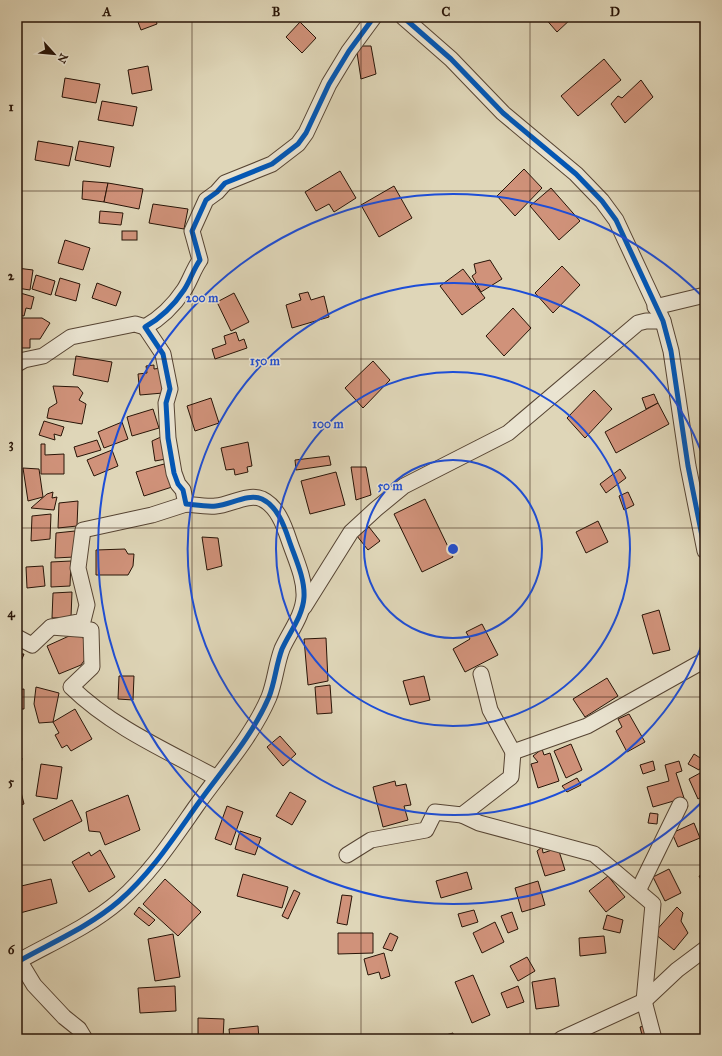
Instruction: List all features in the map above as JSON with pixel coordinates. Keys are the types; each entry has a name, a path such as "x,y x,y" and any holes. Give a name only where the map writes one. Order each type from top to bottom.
{"street":[{"path":"17,364 24,360 43,356 71,337 135,324 145,326 167,311 184,290 193,270 200,260 192,231 206,200 217,192 225,183 272,164 298,144 306,133 329,84 345,57 374,17"},
{"path":"403,17 451,59 503,113 576,174 602,201 616,220 663,321 671,351 688,466 705,551"},
{"path":"656,307 705,295"},
{"path":"85,1039 79,1029 64,1017 34,985 18,959 94,920 119,901 156,863 253,726 269,697 280,654 298,616 351,532 392,495 423,475 508,433 638,323 646,321 663,321"},
{"path":"145,326 163,354 170,389 166,404 168,438 174,473 178,484 183,490 186,504"},
{"path":"17,637 32,645 51,627 83,621 87,605 78,568 83,530 152,515 186,504 216,506 252,498 262,500 275,510 285,529 302,577 304,598 298,616"},
{"path":"51,627 91,630 92,667 71,687 86,702 107,718 217,778"},
{"path":"512,752 587,726 705,660"},
{"path":"462,815 511,777 512,752 490,710 481,674"},
{"path":"638,891 680,805"},
{"path":"347,855 371,840 426,830 435,812 462,815 479,823 594,854 653,904 644,1000 654,1039"},
{"path":"560,1039 644,1000 677,970 705,949"}],"building":[{"path":"155,17 157,24 141,30 138,22"},
{"path":"544,17 573,17 557,32"},
{"path":"300,22 316,38 302,53 286,37"},
{"path":"356,46 371,46 376,74 361,79"},
{"path":"604,59 621,80 578,116 561,96"},
{"path":"148,66 152,90 132,94 128,70"},
{"path":"65,78 100,84 96,103 62,97"},
{"path":"641,80 653,97 625,123 611,104 618,96 622,98"},
{"path":"102,101 137,107 133,126 98,120"},
{"path":"38,141 73,147 69,166 35,160"},
{"path":"79,141 114,147 110,167 75,160"},
{"path":"524,169 542,188 515,216 497,196"},
{"path":"340,171 356,198 334,212 329,204 316,211 305,192"},
{"path":"83,181 108,183 104,202 82,199"},
{"path":"108,183 143,189 139,209 104,202"},
{"path":"394,186 412,218 379,237 361,205"},
{"path":"551,188 580,221 559,240 530,206"},
{"path":"153,204 188,209 184,229 149,223"},
{"path":"100,211 123,213 121,225 99,223"},
{"path":"122,231 137,231 137,240 122,240"},
{"path":"65,240 90,248 83,270 58,263"},
{"path":"490,260 502,279 481,292 472,276 476,273 474,264"},
{"path":"562,266 580,285 553,313 535,293"},
{"path":"17,268 33,270 30,290 17,288"},
{"path":"463,269 485,298 462,315 440,286"},
{"path":"36,275 55,281 51,295 32,289"},
{"path":"60,278 80,284 76,301 55,295"},
{"path":"97,283 121,292 116,306 92,298"},
{"path":"17,292 34,297 31,309 26,308 24,316 17,315"},
{"path":"308,292 311,300 324,296 329,317 292,328 286,305 301,300 299,294"},
{"path":"234,293 249,322 231,331 217,302"},
{"path":"513,308 531,328 504,356 486,336"},
{"path":"18,318 42,318 50,323 40,339 30,339 30,348 18,348"},
{"path":"236,332 239,341 244,339 247,348 215,359 212,349 226,344 224,336"},
{"path":"76,356 112,362 108,382 73,375"},
{"path":"373,361 390,380 363,408 345,388"},
{"path":"154,365 154,369 161,368 163,393 140,395 138,374 147,373 146,366"},
{"path":"53,386 78,387 83,393 79,400 86,404 82,424 47,418 49,408 57,403"},
{"path":"594,390 612,409 585,438 567,418"},
{"path":"654,394 658,403 646,409 642,398"},
{"path":"211,398 219,423 195,431 187,406"},
{"path":"658,403 669,424 616,453 605,432"},
{"path":"153,409 159,428 132,436 127,417"},
{"path":"44,421 64,427 61,436 54,434 55,440 39,435"},
{"path":"122,422 128,439 104,448 98,432"},
{"path":"163,436 166,459 155,461 152,441"},
{"path":"97,440 101,450 77,457 74,447"},
{"path":"248,442 252,466 247,467 248,472 235,475 234,469 226,470 221,448"},
{"path":"41,444 45,444 45,455 64,454 64,474 41,474"},
{"path":"112,450 118,466 94,476 87,460"},
{"path":"329,456 331,465 296,470 295,460"},
{"path":"164,464 172,487 144,496 136,472"},
{"path":"351,467 366,467 371,495 356,500"},
{"path":"23,468 39,469 43,497 28,501"},
{"path":"620,469 626,478 606,493 600,484"},
{"path":"336,472 345,505 310,514 301,481"},
{"path":"53,492 52,498 57,497 54,510 31,508 47,494"},
{"path":"628,492 634,505 624,510 619,496"},
{"path":"425,499 453,557 422,572 394,514"},
{"path":"78,501 77,526 58,528 59,503"},
{"path":"51,514 50,539 31,541 32,516"},
{"path":"598,521 608,542 586,553 576,532"},
{"path":"369,527 380,541 368,550 357,536"},
{"path":"75,531 74,557 55,558 56,533"},
{"path":"202,537 218,538 222,566 207,570"},
{"path":"125,549 128,554 134,554 133,566 128,575 96,575 96,550"},
{"path":"71,561 70,586 51,587 51,562"},
{"path":"43,566 45,586 27,588 26,567"},
{"path":"72,592 71,617 52,618 53,593"},
{"path":"659,610 670,650 653,654 642,615"},
{"path":"482,624 498,655 465,672 453,649 470,639 466,632"},
{"path":"80,631 87,647 86,658 81,665 59,674 47,646"},
{"path":"326,638 328,681 308,685 304,639"},
{"path":"17,654 24,654 17,671"},
{"path":"119,676 134,676 133,700 118,699"},
{"path":"424,676 430,700 410,705 403,681"},
{"path":"607,678 618,696 585,717 573,699"},
{"path":"330,685 332,713 317,714 315,687"},
{"path":"36,687 59,693 53,722 39,723 34,704"},
{"path":"24,689 24,709 17,709 17,690"},
{"path":"75,709 92,739 71,751 67,745 62,748 55,735 59,733 53,722"},
{"path":"629,714 645,742 627,752 616,731 622,727 618,719"},
{"path":"280,736 296,754 283,766 267,747"},
{"path":"571,744 582,770 566,778 554,751"},
{"path":"542,749 544,755 550,753 559,781 538,788 531,764 538,762 533,756"},
{"path":"694,754 705,761 699,770 688,764"},
{"path":"17,758 22,758 19,780 17,780"},
{"path":"653,761 655,770 643,774 640,765"},
{"path":"679,761 682,771 676,773 684,798 653,807 647,787 669,781 665,765"},
{"path":"41,764 62,767 57,799 36,796"},
{"path":"702,772 705,779 705,795 698,799 689,779"},
{"path":"577,778 581,785 567,792 562,786"},
{"path":"18,780 24,804 17,806 17,781"},
{"path":"395,781 396,786 406,784 411,805 404,806 408,820 383,827 373,787"},
{"path":"290,792 306,801 292,825 276,816"},
{"path":"128,795 140,830 105,845 100,832 89,831 86,812"},
{"path":"72,800 82,821 44,841 33,819"},
{"path":"227,806 243,812 231,845 215,839"},
{"path":"650,813 658,814 657,824 648,823"},
{"path":"694,823 700,838 678,847 672,833"},
{"path":"240,831 261,838 255,855 235,849"},
{"path":"542,847 543,853 558,848 565,870 545,876 537,851"},
{"path":"100,850 115,877 89,892 72,862 89,852 91,856"},
{"path":"669,869 681,893 665,901 653,877"},
{"path":"467,872 472,889 441,898 436,881"},
{"path":"705,873 705,887 699,876"},
{"path":"243,874 288,887 282,908 237,896"},
{"path":"608,876 625,897 606,912 589,891"},
{"path":"51,879 57,903 20,913 17,899 17,887"},
{"path":"165,879 201,912 178,936 143,904"},
{"path":"538,881 545,905 522,912 515,888"},
{"path":"294,890 300,893 288,919 282,916"},
{"path":"342,895 352,896 347,925 337,923"},
{"path":"139,907 155,920 149,926 134,914"},
{"path":"677,907 683,913 681,921 688,933 674,950 654,933"},
{"path":"474,910 478,922 462,927 458,914"},
{"path":"512,912 518,929 508,933 501,916"},
{"path":"607,915 623,920 620,933 603,929"},
{"path":"495,922 504,942 482,953 473,933"},
{"path":"338,933 373,933 373,953 338,954"},
{"path":"390,933 398,937 392,951 383,948"},
{"path":"173,934 180,977 155,981 148,939"},
{"path":"604,936 606,953 580,956 579,938"},
{"path":"384,953 390,976 381,979 379,972 368,975 364,959"},
{"path":"527,957 535,971 518,981 510,966"},
{"path":"473,975 490,1015 472,1023 455,982"},
{"path":"555,978 559,1006 536,1009 532,982"},
{"path":"175,986 176,1011 140,1013 138,988"},
{"path":"518,986 524,1002 507,1008 501,993"},
{"path":"198,1018 224,1019 223,1039 198,1039"},
{"path":"649,1025 653,1039 643,1039 640,1027"},
{"path":"258,1026 259,1039 230,1039 229,1029"},
{"path":"453,1033 454,1039 443,1039 442,1036"}],"cycle path":[{"path":"19,961 96,918 108,910 131,890 170,843 236,753 254,726 269,697 282,649 298,618 303,604 304,590 299,568 285,528 279,516 272,506 262,499 251,497 213,506 186,504 183,490 178,484 174,473 168,438 166,403 170,389 163,354 145,327 167,311 176,301 186,287 200,260 192,231 206,200 217,192 225,183 272,164 298,144 306,133 329,84 349,51 374,17"},
{"path":"403,17 451,59 503,113 576,174 602,201 616,220 663,321 671,351 688,466 705,551"}]}
